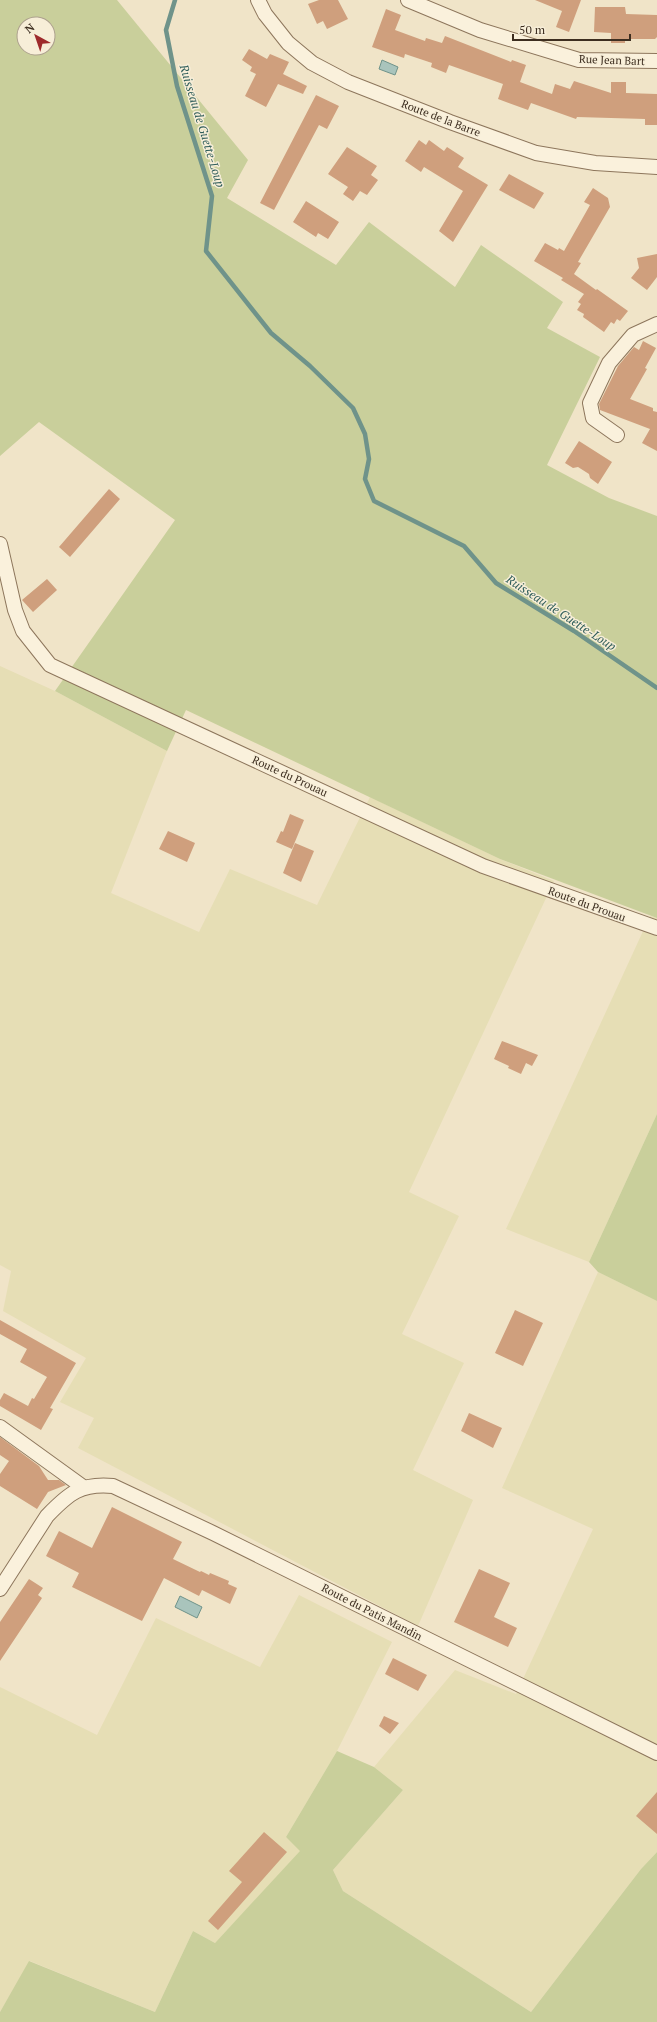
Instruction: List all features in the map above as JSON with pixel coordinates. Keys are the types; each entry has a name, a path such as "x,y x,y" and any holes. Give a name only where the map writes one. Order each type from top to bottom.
{"street":[{"name":"Route de la Barre","path":"258,0 266,14 288,43 312,63 348,82 450,122 536,153 595,163 657,167"},
{"name":"Rue Jean Bart","path":"408,0 480,30 579,60 657,61"},
{"path":"617,435 594,418 590,403 610,363 633,335 657,324"},
{"name":"Route du Prouau","path":"0,544 15,610 23,631 50,665 483,866 657,928"},
{"path":"0,1427 83,1487 72,1493 47,1516 0,1589"},
{"name":"Route du Patis Mandin","path":"83,1487 97,1485 113,1486 213,1533 657,1753"}],"shaded area":[{"path":"0,666 55,691 167,751 111,893 199,932 230,869 317,905 370,797 500,859 554,881 409,1192 459,1216 402,1334 464,1363 413,1470 473,1500 418,1626 78,1448 94,1418 60,1402 86,1358 3,1311 11,1271 0,1265"},
{"path":"650,916 657,918 657,1114 589,1262 506,1229"},
{"path":"598,1272 657,1301 657,1852 641,1869 531,2012 343,1891 333,1870 403,1790 374,1767 455,1670 516,1694 593,1529 502,1488"},
{"path":"299,1595 392,1642 337,1751 286,1837 301,1851 215,1943 193,1931 155,2012 30,1961 0,2012 0,1687 97,1735 156,1618 260,1667"}],"green space":[{"path":"0,0 117,0 248,160 227,198 336,265 369,222 455,287 481,245 563,302 547,328 600,357 547,465 609,498 657,516 657,918 500,859 186,710 167,751 55,691 175,520 39,422 0,456"},
{"path":"657,1114 657,1301 598,1272 589,1262"},
{"path":"337,1751 374,1767 403,1790 333,1870 343,1891 531,2012 641,1869 657,1852 657,2022 0,2022 0,2012 29,1961 155,2012 193,1931 215,1943 300,1851 286,1837"}],"water":[{"path":"382,60 398,67 395,75 379,69"},
{"path":"180,1596 202,1607 197,1618 175,1607"}],"building":[{"path":"319,0 338,0 348,19 327,29 323,21 317,24 308,4"},
{"path":"535,0 581,0 569,32 556,27 562,11"},
{"path":"595,7 625,7 626,14 657,15 657,37 655,39 625,39 625,43 611,43 611,33 594,32"},
{"path":"386,9 401,15 395,30 425,41 426,38 442,43 445,36 511,62 512,60 526,65 520,82 552,94 555,84 570,89 574,81 611,93 611,82 626,82 626,93 657,94 657,125 645,125 645,119 577,117 576,119 531,103 528,110 498,99 503,84 449,65 446,73 431,67 432,63 405,54 404,58 372,47"},
{"path":"249,49 267,59 270,54 289,62 283,74 307,86 303,94 278,84 266,107 245,96 256,74 250,71 252,67 242,60"},
{"path":"316,95 339,106 327,129 319,125 274,210 260,203"},
{"path":"419,140 426,145 429,140 444,151 447,147 464,158 458,167 488,185 453,242 439,231 463,191 424,167 421,172 405,161"},
{"path":"347,147 377,166 371,175 378,180 367,195 360,191 353,201 343,194 348,187 328,174"},
{"path":"509,174 544,193 534,209 499,190"},
{"path":"593,188 608,198 610,207 578,262 581,263 574,274 628,311 620,321 617,319 614,324 611,322 604,332 583,317 584,314 577,310 581,304 578,302 584,294 561,280 563,278 534,261 545,243 558,250 559,248 564,251 590,205 584,202"},
{"path":"306,201 339,222 328,239 318,233 316,237 293,222"},
{"path":"657,254 657,277 647,290 631,278 639,268 637,258"},
{"path":"643,341 656,348 645,368 647,369 630,399 653,408 653,411 657,412 657,451 642,443 650,429 600,410 599,404 618,366 634,347 639,350"},
{"path":"579,441 612,462 598,484 590,478 589,474 578,467 573,468 565,463"},
{"path":"109,489 120,499 70,557 59,547"},
{"path":"47,579 57,590 33,612 22,600"},
{"path":"290,814 304,820 292,849 276,842 281,831 283,832"},
{"path":"168,831 195,843 187,862 159,849"},
{"path":"295,843 314,851 301,882 283,873"},
{"path":"502,1041 538,1055 532,1066 526,1063 521,1074 494,1059"},
{"path":"515,1310 543,1323 523,1366 495,1353"},
{"path":"0,1320 76,1363 50,1408 53,1409 41,1430 0,1406 0,1400 4,1393 28,1406 47,1377 20,1362 27,1349 0,1334"},
{"path":"469,1413 502,1428 493,1448 461,1431"},
{"path":"0,1437 39,1466 48,1480 59,1480 66,1485 48,1492 37,1509 0,1486 0,1474 9,1461 0,1455"},
{"path":"112,1507 182,1542 173,1559 200,1572 201,1571 209,1575 210,1573 229,1581 228,1584 237,1588 230,1604 202,1590 199,1596 164,1578 142,1621 72,1587 79,1573 46,1556 59,1531 92,1548"},
{"path":"479,1569 510,1583 494,1617 517,1628 508,1647 454,1622"},
{"path":"29,1579 43,1588 38,1595 42,1598 0,1661 0,1622"},
{"path":"393,1658 427,1675 418,1691 385,1674"},
{"path":"384,1716 399,1723 390,1734 379,1726"},
{"path":"657,1792 657,1834 636,1816"},
{"path":"264,1832 287,1852 218,1930 208,1921 242,1882 229,1871"}],"waterway":[{"name":"Ruisseau de Guette-Loup","path":"175,0 166,30 177,86 212,196 206,251 271,333 310,366 353,408 365,434 369,459 365,479 374,501 464,546 496,583 574,631 657,688"}]}
